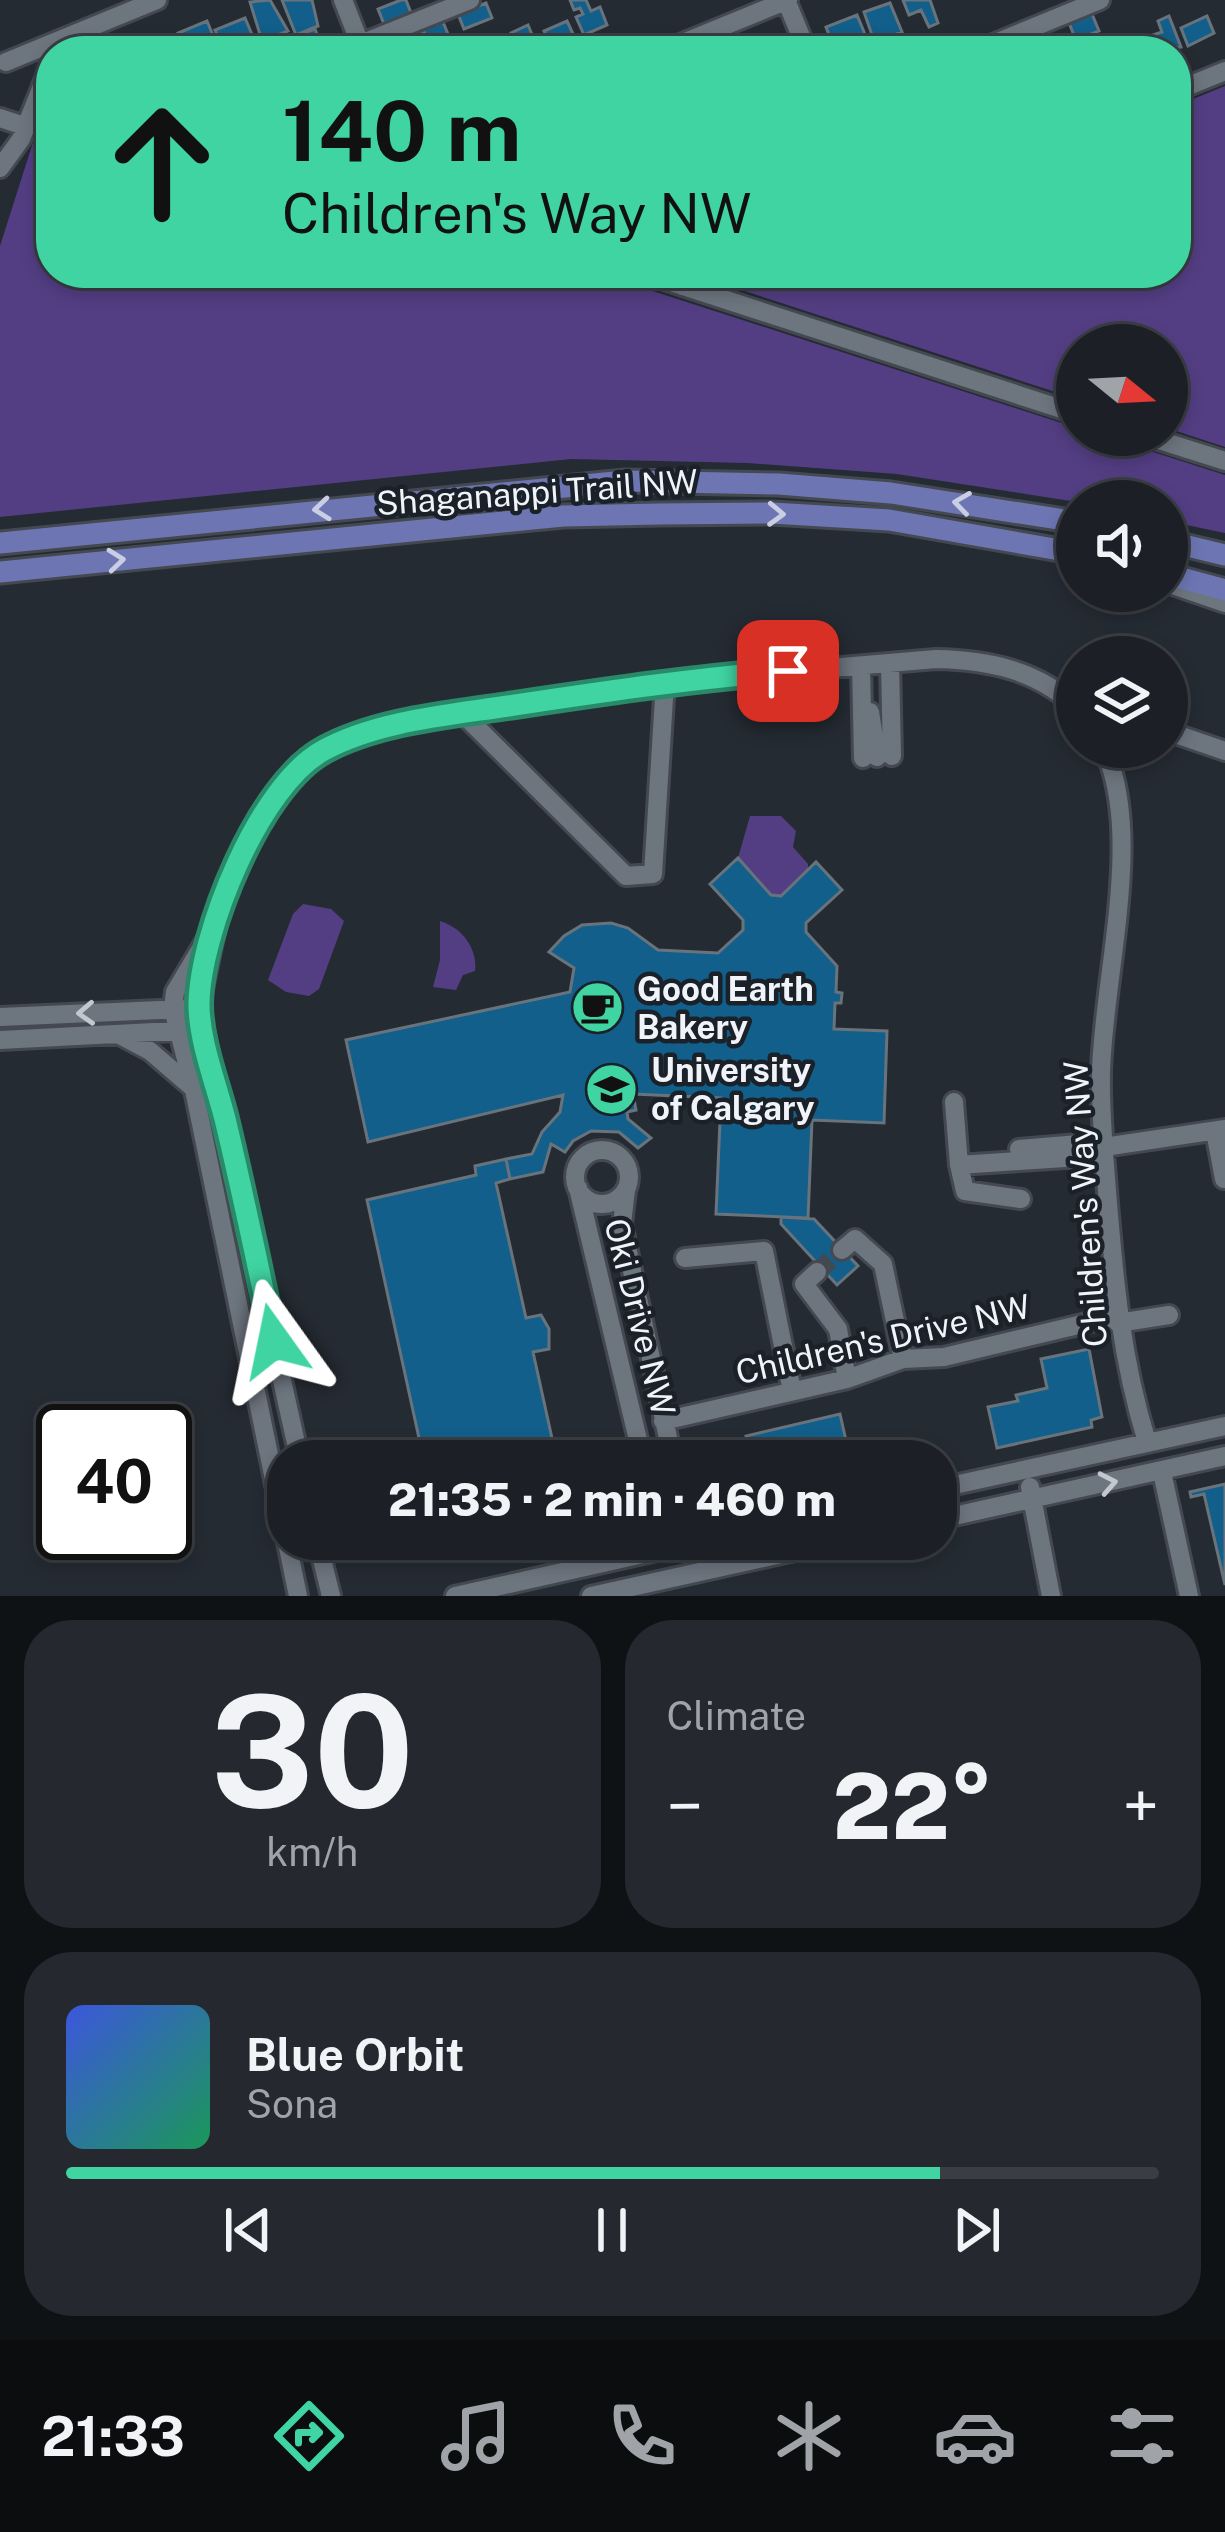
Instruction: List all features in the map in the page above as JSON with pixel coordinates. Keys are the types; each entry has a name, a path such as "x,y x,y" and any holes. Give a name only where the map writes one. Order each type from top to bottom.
{"main road":[{"name":"Shaganappi Trail NW","path":"0,543 625,481 779,484 891,494 1056,519"},
{"name":"Shaganappi Trail NW","path":"0,572 563,516 772,513 889,520 1056,549"},
{"path":"1188,546 1225,555"},
{"path":"1188,580 1225,590"}],"street":[{"path":"66,36 157,0"},
{"path":"343,0 352,36"},
{"path":"386,36 470,0"},
{"path":"699,36 787,0 801,36"},
{"path":"1012,36 1100,0"},
{"path":"3,61 36,48"},
{"path":"3,61 36,72"},
{"path":"1191,85 1225,71"},
{"path":"1,165 36,107"},
{"path":"0,118 27,127"},
{"path":"688,288 1056,407"},
{"path":"1188,449 1225,461"},
{"path":"1188,591 1225,604"},
{"path":"295,1440 199,1008 218,922 260,815 289,778 321,751 363,734 463,712 665,682 935,658 1000,665 1056,692"},
{"path":"876,664 881,708 892,726 877,757 861,691 876,664"},
{"path":"463,712 626,876 652,874 665,682"},
{"path":"1188,738 1225,751"},
{"name":"Children's Way NW","path":"1111,768 1122,847 1101,1073 1104,1147 1117,1320 1147,1442"},
{"path":"218,922 175,992 173,1009 194,1090 298,1596"},
{"path":"0,1017 199,1008"},
{"path":"0,1040 203,1029"},
{"path":"114,1032 150,1051 194,1090"},
{"path":"954,1102 965,1191 1021,1199"},
{"path":"958,1159 1079,1144 1104,1147 1220,1130 1224,1179"},
{"path":"594,1151 612,1152 626,1164 626,1190 605,1204 590,1200 575,1179 580,1162 594,1151"},
{"name":"Oki Drive NW","path":"578,1188 638,1440"},
{"name":"Oki Drive NW","path":"626,1190 622,1224 668,1440"},
{"path":"842,1250 854,1240 883,1264 903,1359"},
{"path":"685,1258 764,1251 792,1391"},
{"path":"817,1273 804,1284 838,1329 847,1379"},
{"name":"Children's Drive NW","path":"663,1420 847,1379 903,1359 944,1357 1117,1320 1169,1315"},
{"path":"957,1485 1225,1426"},
{"path":"957,1515 1225,1456"},
{"path":"1027,1470 1051,1596"},
{"path":"1162,1472 1189,1596"},
{"path":"322,1560 331,1596"},
{"path":"455,1596 603,1560"},
{"path":"697,1560 702,1596"},
{"path":"591,1596 673,1587 697,1572 752,1560"}],"shaded area":[{"path":"1225,86 1225,447 1188,435 1188,324 1056,324 1056,392 735,288 1191,288 1191,100"},
{"path":"36,133 36,288 643,288 1056,421 1056,456 1166,456 1225,475 1225,533 1188,525 1188,480 1056,480 1056,499 897,474 747,463 571,459 0,517 0,246"},
{"path":"750,816 781,816 796,831 793,847 808,870 781,896 771,895 738,858"},
{"path":"303,904 331,909 344,921 319,989 309,996 286,992 268,980 293,914"},
{"path":"440,921 461,933 474,954 475,971 463,975 456,990 433,987 440,960"}],"building":[{"path":"270,0 288,31 260,36 250,2"},
{"path":"282,0 312,0 318,26 296,35"},
{"path":"406,0 411,13 384,24 378,9"},
{"path":"570,0 586,0 591,11 600,7 607,25 584,35 576,17 583,14 580,8 574,10"},
{"path":"903,0 930,0 938,23 929,27 921,10 909,15"},
{"path":"486,3 492,18 464,29 458,14"},
{"path":"890,3 902,32 872,36 864,12"},
{"path":"1092,14 1099,31 1074,36 1069,23"},
{"path":"857,15 866,36 830,36 826,27"},
{"path":"1169,16 1177,36 1150,36 1162,32 1158,21"},
{"path":"1207,16 1214,33 1191,44 1191,36 1184,36 1181,28"},
{"path":"245,18 253,36 218,36 215,30"},
{"path":"207,21 213,36 179,36"},
{"path":"567,21 574,36 546,36 544,31"},
{"path":"443,22 449,36 426,36 423,29"},
{"path":"528,25 533,36 512,36"},
{"path":"738,858 771,895 781,896 816,862 842,890 806,923 806,932 837,966 836,992 842,993 841,1003 835,1003 834,1029 887,1031 884,1123 812,1120 808,1218 716,1214 721,1098 633,1094 636,1110 627,1112 628,1119 651,1138 638,1148 619,1132 591,1131 565,1152 551,1144 543,1172 510,1179 506,1159 532,1154 542,1132 560,1112 563,1095 368,1142 346,1040 570,992 574,968 549,952 582,925 611,923 628,928 658,950 718,953 743,930 743,920 710,884"},
{"path":"506,1159 510,1179 496,1183 526,1318 541,1315 549,1329 549,1349 533,1352 552,1440 419,1440 367,1200 476,1175 475,1166"},
{"path":"781,1217 814,1219 858,1266 837,1285 781,1224"},
{"path":"1089,1349 1102,1417 1091,1420 1092,1427 997,1448 988,1407 1047,1388 1041,1359"},
{"path":"840,1414 846,1440 747,1440 746,1436"},
{"path":"1225,1484 1225,1585 1204,1494 1191,1497 1190,1492"}],"tunnel":[{"path":"817,1272 842,1250"}],"place":[{"name":"Good Earth Bakery","path":"598,1008"},
{"name":"University of Calgary","path":"612,1089"}],"route":[{"path":"274,1341 199,1008 218,922 260,815 289,778 321,751 363,734 463,712 788,671"}]}
